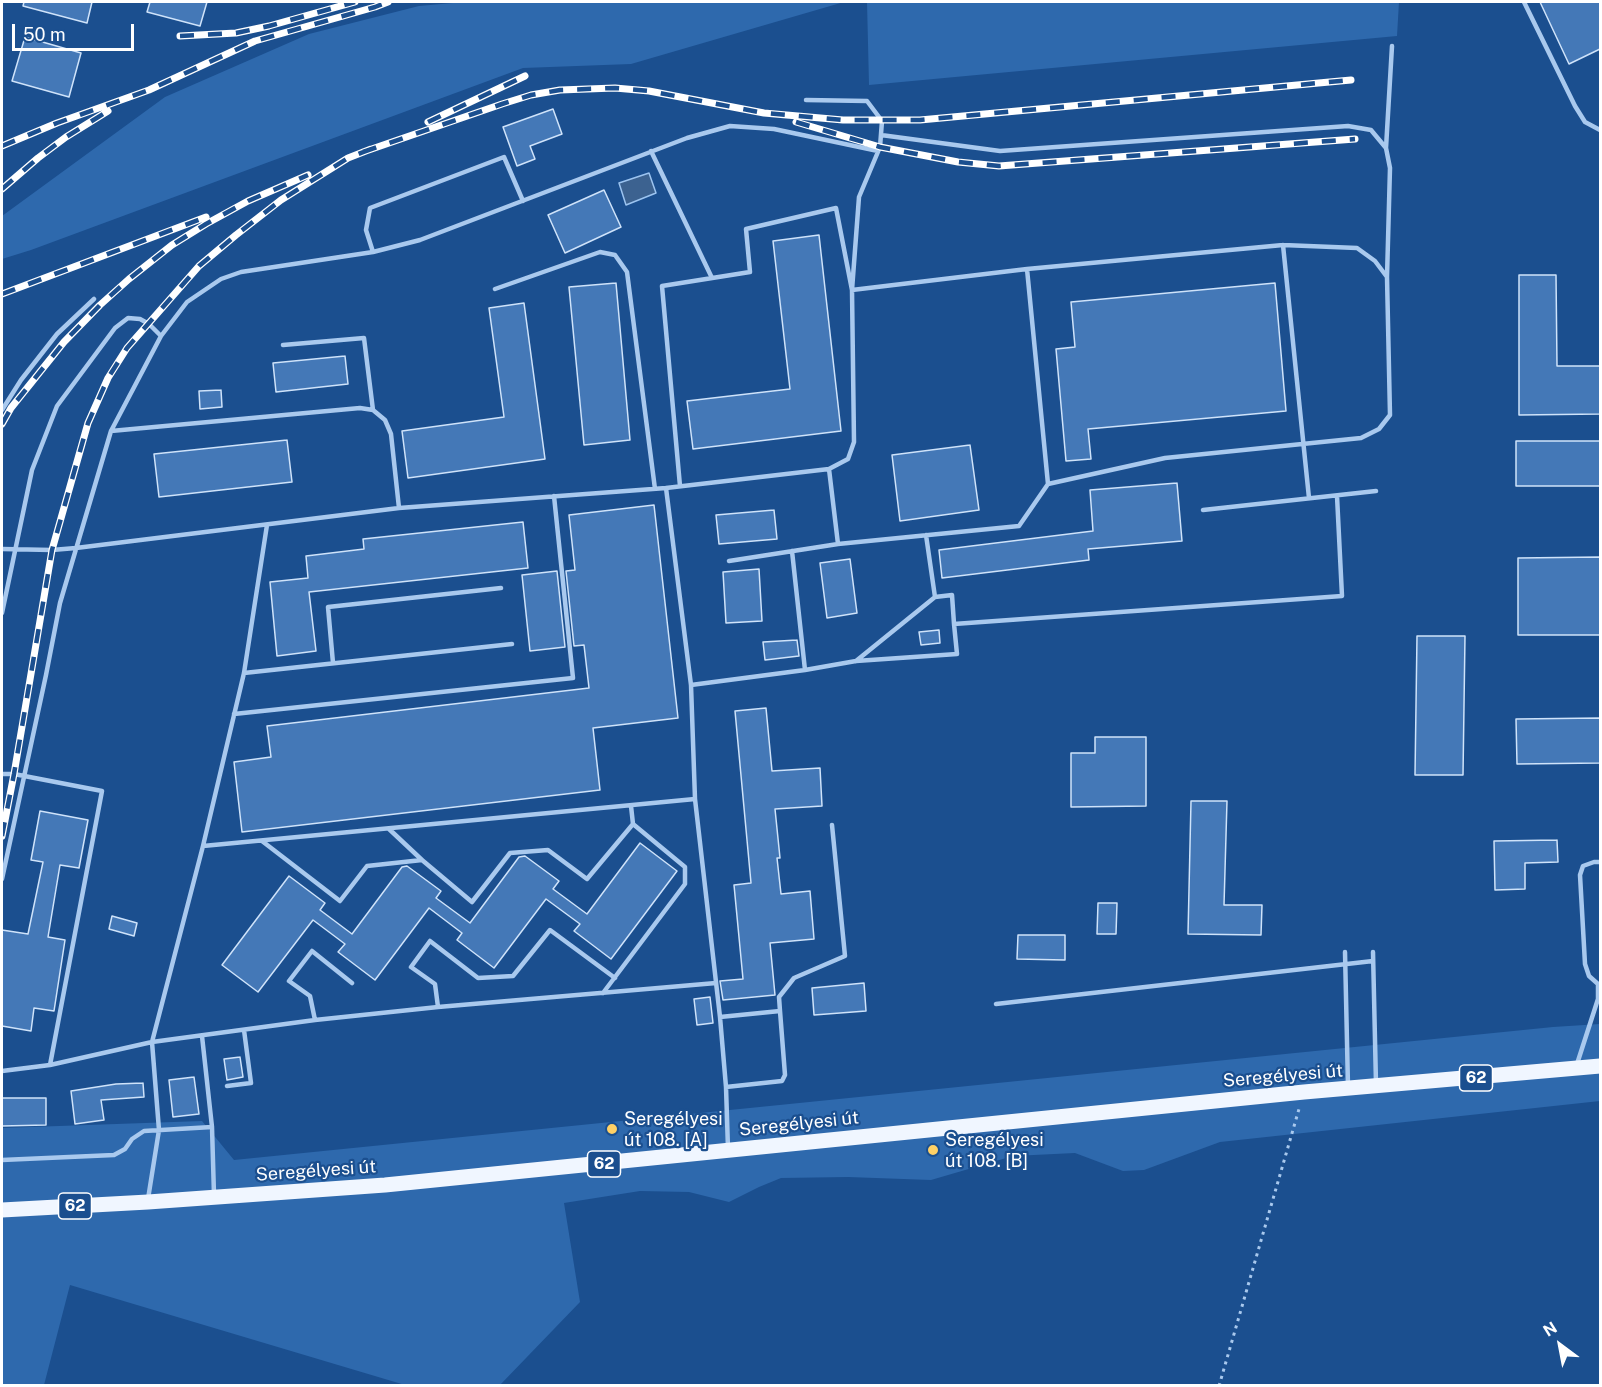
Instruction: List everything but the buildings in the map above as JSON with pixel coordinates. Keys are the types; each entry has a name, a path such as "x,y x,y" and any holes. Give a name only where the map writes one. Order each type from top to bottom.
{"main road":[{"name":"Seregélyesi út","path":"2,1210 214,1198 385,1185 1304,1092 1600,1066"}],"lane":[{"path":"1524,2 1575,106 1585,122 1600,130"},
{"path":"1048,484 1165,458 1360,438 1379,429 1390,415 1387,277 1390,168 1386,148 1392,46"},
{"path":"2,549 76,548 399,508 666,488 829,469 848,459 854,442 852,290 859,197 880,147 882,121 867,100 806,100"},
{"path":"2,879 60,603 111,431 161,336 187,303 221,279 241,272 373,252 420,240 651,151 730,126 774,129 878,151"},
{"path":"881,135 1000,151 1348,126 1371,130 1386,148"},
{"path":"651,151 712,278"},
{"path":"373,252 366,230 370,208 504,157 523,201"},
{"path":"680,486 662,286 750,272 746,229 836,208 852,290"},
{"path":"852,290 1027,269 1283,245 1357,248 1375,261 1387,277"},
{"path":"1283,245 1309,498"},
{"path":"495,289 600,252 615,255 627,272 655,489"},
{"path":"729,561 838,544 1019,526 1048,484 1027,269"},
{"path":"2,410 21,380 57,334 93,299"},
{"path":"2,613 32,471 57,406 115,328 128,318 140,319 161,336"},
{"path":"283,345 364,338 373,410"},
{"path":"111,431 360,408 373,410 386,420 391,434 399,508"},
{"path":"829,469 838,544"},
{"path":"666,488 691,685 695,799 720,1017 726,1087 728,1151"},
{"path":"1203,510 1376,491"},
{"path":"234,714 573,678 554,496"},
{"path":"954,624 1342,596 1337,496"},
{"path":"148,1202 159,1130 152,1042 203,846 244,673 267,525"},
{"path":"926,535 934,597"},
{"path":"792,551 805,670"},
{"path":"333,663 328,607 501,588"},
{"path":"691,685 856,661 957,654 952,595 934,597 856,661"},
{"path":"244,673 512,644"},
{"path":"2,774 102,791 50,1065"},
{"path":"203,846 695,799"},
{"path":"603,993 685,884 685,867 633,824 631,806"},
{"path":"389,829 472,902 510,853 548,850 587,879 633,824"},
{"path":"726,1087 782,1081 785,1075 779,997 795,978 845,956 832,825"},
{"path":"262,841 339,901 367,866 422,860"},
{"path":"1575,1069 1598,999 1599,983 1589,976 1585,964 1580,875 1583,866 1600,862"},
{"path":"438,1006 435,984 411,967 430,941 478,978 513,976 550,930 615,978"},
{"path":"315,1020 310,996 289,981 312,951 352,983"},
{"path":"1345,952 1348,1089"},
{"path":"1372,952 1376,1087"},
{"path":"996,1004 1373,961"},
{"path":"2,1071 50,1065 152,1042 315,1020 438,1006 716,983"},
{"path":"720,1017 780,1011"},
{"path":"227,1086 251,1083 244,1030"},
{"path":"202,1036 212,1127 214,1198"},
{"path":"2,1160 114,1155 125,1149 132,1139 144,1131 212,1127"}],"path":[{"path":"1219,1386 1304,1092"}],"shaded area":[{"path":"464,2 844,2 631,64 523,68 2,259 2,216 165,97 309,34 419,6"},
{"path":"867,2 1399,2 1397,36 869,85"},
{"path":"649,173 656,193 626,205 619,183"},
{"path":"1600,1024 1600,1101 1220,1142 1144,1170 1123,1171 1075,1153 1013,1156 931,1180 848,1177 781,1178 729,1202 689,1192 640,1191 564,1203 580,1302 500,1385 405,1385 70,1285 44,1385 2,1385 2,1128 202,1121 234,1160"}],"railway":[{"path":"180,36 236,33 355,2"},
{"path":"2,146 57,123 149,90 255,41 388,2"},
{"path":"428,122 525,76"},
{"path":"363,152 502,104 531,95 560,90 615,88 649,91 764,113 843,120 920,120 1351,80"},
{"path":"2,189 66,137 108,111"},
{"path":"796,122 880,147 958,162 999,166 1355,139"},
{"path":"2,836 52,550 88,423 108,378 127,348 199,266 281,200 348,158 371,149"},
{"path":"2,424 11,408 64,342 129,279 172,245 206,224 248,201 308,175"},
{"path":"2,294 206,217"}],"place":[{"name":"Seregélyesi út 108. [A]","path":"612,1129"},
{"name":"Seregélyesi út 108. [B]","path":"933,1150"}]}
